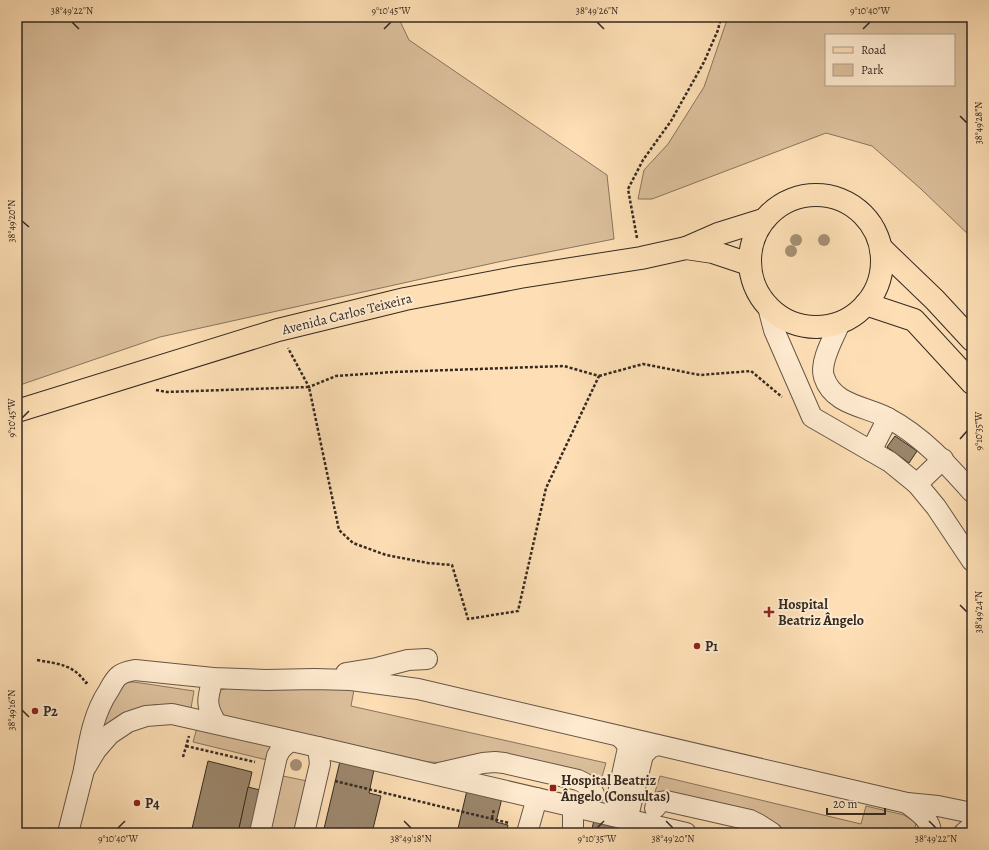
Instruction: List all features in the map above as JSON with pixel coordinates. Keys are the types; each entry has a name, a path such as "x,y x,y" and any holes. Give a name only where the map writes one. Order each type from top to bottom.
{"main road":[{"path":"812,194 830,196 848,203 863,214 874,230 881,248 882,263 880,278 875,292 866,304 854,315 840,323 821,327 802,326 784,319 768,307 755,287 749,264 750,249 755,234 763,220 776,207 793,198 812,194"},
{"name":"Avenida Carlos Teixeira","path":"17,411 278,330 405,299 520,277 641,258 686,248 718,234 763,220"},
{"name":"Avenida Carlos Teixeira","path":"686,248 713,252 749,264"},
{"path":"881,248 935,300 972,340"},
{"path":"866,304 914,320 972,383"}],"lane":[{"path":"768,307 774,330 812,417 890,462 917,484 936,507 972,560"},
{"path":"840,323 823,362 823,375 828,386 838,398 888,418 914,434 943,459 972,492"},
{"path":"871,451 888,418"},
{"path":"917,484 943,459"},
{"path":"954,532 972,574"},
{"path":"314,679 377,668 408,660 427,659"},
{"path":"68,833 84,770 90,735 97,712 106,694 119,675 135,670 213,678 266,680 351,680 418,689 907,803 938,806 972,813"},
{"path":"213,678 208,696 208,707 217,724"},
{"path":"84,770 96,750 110,734 128,722 146,716 172,714 686,833"},
{"path":"619,736 628,748 620,818"},
{"path":"260,833 277,756 281,749 290,741"},
{"path":"620,818 643,755 650,748 657,745"},
{"path":"304,833 320,764 318,747"},
{"path":"434,775 483,763 504,763 585,782 594,794"},
{"path":"520,828 537,798"},
{"path":"655,808 660,802 666,801 750,820 772,833"},
{"path":"907,803 925,818 931,827 931,833"},
{"path":"572,807 572,833"},
{"path":"964,833 972,826"}],"path":[{"path":"641,258 628,189 643,160 670,121 704,62 718,30 721,17"},
{"path":"278,330 309,387 339,530 353,543 386,555 428,563 452,565 468,619 518,610 546,488 599,376"},
{"path":"152,389 167,392 309,387 336,376 564,366 599,376 643,364 700,375 751,370"},
{"path":"37,660 63,665 73,669 80,674 86,683 88,681"},
{"path":"183,757 190,734"},
{"path":"186,746 258,763"},
{"path":"334,781 520,828"}],"green space":[{"path":"17,17 398,17 409,40 607,175 614,239 498,262 160,337 17,386"},
{"path":"728,17 972,17 972,238 921,189 872,146 826,133 652,199 638,199 644,170 668,144 704,87"},
{"path":"122,682 134,682 194,691 191,708 166,705 148,706 137,710 103,728 102,723"},
{"path":"355,684 351,706 606,763 601,780 506,757 451,763 428,762 225,716 220,713 216,695 220,690 229,688"},
{"path":"197,728 271,746 267,760 193,742"},
{"path":"283,776 307,781 294,833 269,833"},
{"path":"660,776 861,824 866,806 904,815 916,823 914,833 780,833 751,814 655,792"}],"building":[{"path":"895,436 917,451 909,463 887,447"},
{"path":"341,757 375,765 369,793 381,796 372,833 323,833"},
{"path":"208,761 252,772 238,833 191,833"},
{"path":"468,786 503,794 496,822 508,825 506,833 457,833"},
{"path":"248,787 268,792 258,833 238,833"},
{"path":"595,816 629,825 627,833 591,833"}],"place":[{"name":"Hospital Beatriz Ângelo","path":"769,612"},
{"name":"P1","path":"697,646"},
{"name":"P2","path":"35,711"},
{"name":"Hospital Beatriz Ângelo (Consultas)","path":"553,788"},
{"name":"P4","path":"137,803"}]}
